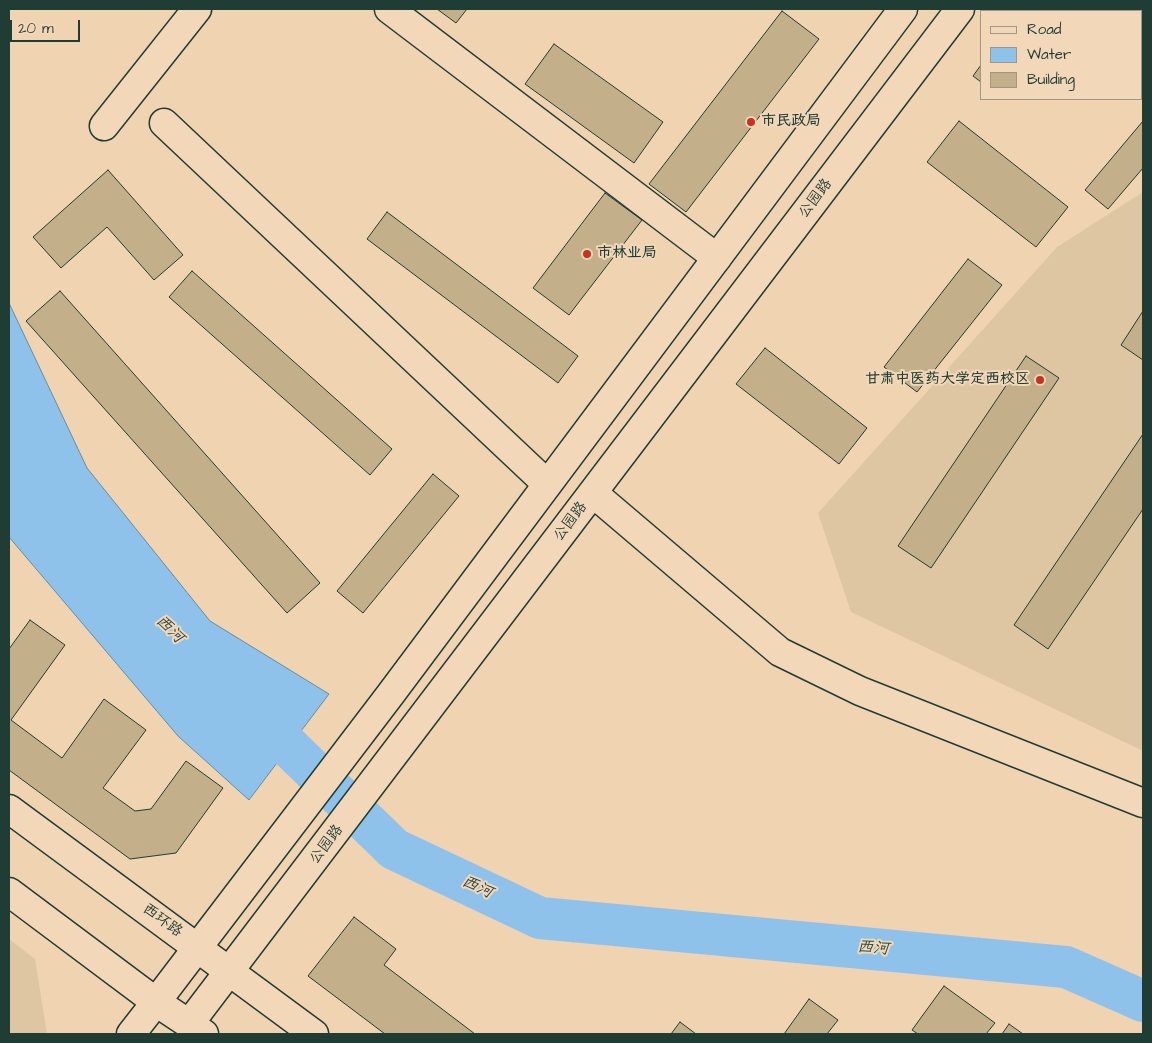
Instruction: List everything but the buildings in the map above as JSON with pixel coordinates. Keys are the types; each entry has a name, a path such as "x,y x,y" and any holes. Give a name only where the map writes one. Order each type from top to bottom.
{"street":[{"path":"104,126 198,9"},
{"path":"389,9 717,258"},
{"path":"131,1034 390,695 903,9"},
{"name":"公园路","path":"192,1031 230,973 310,866 960,9"},
{"path":"164,123 547,484"},
{"path":"593,493 780,652 860,691 1143,803"},
{"name":"西环路","path":"9,809 314,1034"},
{"path":"9,892 192,1031"}],"shaded area":[{"name":"甘肃中医药大学定西校区","path":"1143,192 1143,751 851,612 818,513 1057,247"},
{"path":"9,939 35,959 47,1034 9,1034"}],"water":[{"path":"9,303 87,468 210,621 329,694 249,800 178,736 9,537"}],"waterway":[{"name":"西河","path":"247,706 394,849 540,918 1066,967 1143,1001"}],"place":[{"name":"市民政局","path":"751,122"},
{"name":"市林业局","path":"587,254"},
{"name":"甘肃中医药大学定西校区","path":"1040,380"}]}
